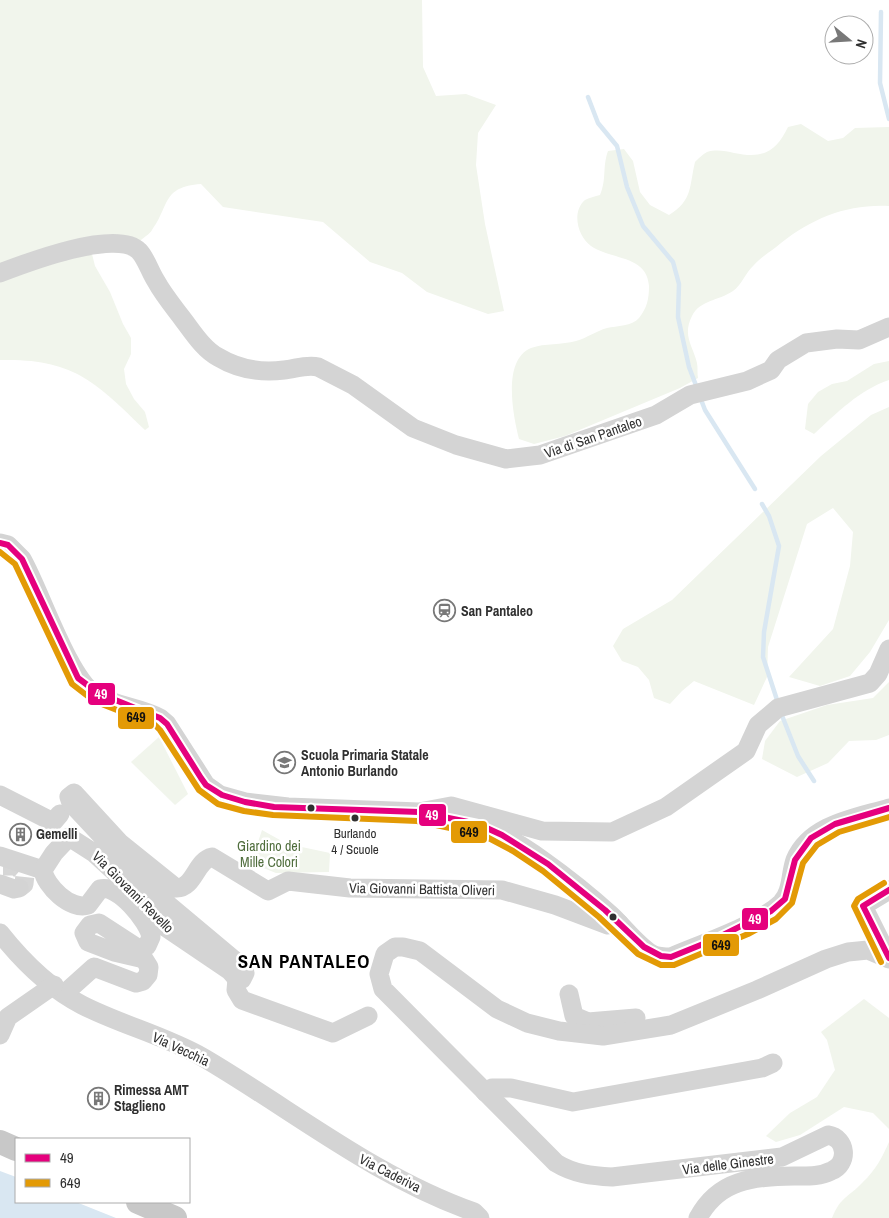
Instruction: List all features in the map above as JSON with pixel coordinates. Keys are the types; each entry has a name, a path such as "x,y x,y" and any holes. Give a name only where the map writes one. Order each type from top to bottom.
{"main road":[{"path":"0,1142 15,1149"},
{"path":"140,1203 175,1218"}],"street":[{"name":"Via di San Pantaleo","path":"0,273 35,260 87,246 119,244 133,246 141,253 164,294 198,338 217,357 242,369 282,371 312,366 318,367 353,385 413,428 456,445 506,459 540,455 656,415 690,395 747,381 771,370 778,360 806,343 837,339 859,340 889,327"},
{"path":"0,543 8,545 22,559 78,678 89,689 102,697 160,718 167,724 206,785 220,795 245,802 288,808 419,812 451,806 542,831 612,832 666,806 746,750 758,725 778,708 870,683 878,674 889,649"},
{"name":"Via Giovanni Revello","path":"59,989 94,966 136,983 143,982 148,975 149,967 144,959 114,952 88,942 84,933 90,925 99,923 139,949 147,946 151,934 138,914 113,890 100,889 85,907 71,904 49,882 43,870 66,839 73,838 94,853 130,886 165,927 230,971 237,979 242,979 245,973 239,964 159,897 98,834 71,803 69,797 73,793 79,795 120,843 171,886 182,888 210,857 266,890 272,890 280,884"},
{"path":"0,796 49,820 54,821 60,814"},
{"path":"419,812 433,818 475,823 501,835 535,855 619,922 651,953 671,957 761,917 781,902 788,892 795,861 804,846 816,834 889,808"},
{"path":"0,856 38,870 43,870"},
{"name":"Via Giovanni Battista Oliveri","path":"280,884 290,881 350,888 502,890 564,908 608,925 619,922"},
{"path":"0,884 14,889 19,888"},
{"name":"Via delle Ginestre","path":"889,890 863,906 889,959"},
{"name":"Via Vecchia","path":"0,933 38,976 81,1004 202,1057 303,1122"},
{"name":"Via delle Ginestre","path":"698,1218 712,1197 734,1183 764,1178 817,1175 836,1170 843,1158 842,1145 839,1140 828,1136 782,1157 612,1177 568,1170 556,1162 383,989 380,980 380,968 384,954 390,949 403,947 420,951 497,1009 543,1028 603,1036 671,1025 838,954 868,950 889,959"},
{"path":"237,979 236,990 242,1000 334,1033 368,1016"},
{"path":"0,1035 8,1017 59,989"},
{"path":"569,994 574,1016 588,1022 619,1021 678,1012 689,1017"},
{"path":"485,1092 492,1088 511,1088 573,1102 762,1068 773,1063"},
{"name":"Via Caderiva","path":"303,1122 394,1178 474,1212 480,1218"}],"green space":[{"path":"0,0 422,0 423,67 436,96 466,94 496,105 478,133 476,165 485,224 504,311 488,314 427,292 402,273 370,262 323,222 223,207 201,184 179,189 173,194 168,199 151,231 140,241 109,235 0,267"},
{"path":"801,124 828,141 843,138 855,128 889,127 889,206 859,207 845,210 805,226 760,259 733,291 705,304 695,311 689,323 688,335 697,363 698,378 680,388 565,436 534,444 519,439 514,416 512,389 516,364 522,354 536,346 576,341 603,329 632,323 639,318 647,303 649,286 647,276 642,269 635,263 591,246 583,237 578,224 577,217 581,205 585,200 600,195 608,151 624,149 633,161 640,192 650,205 669,215 686,198 695,162 705,153 717,150 744,155 761,154 773,148 779,142 788,127"},
{"path":"92,254 95,266 110,292 131,338 131,354 124,369 126,384 134,399 145,412 149,427 145,430 97,386 81,376 47,363 25,360 0,360 0,279 52,262"},
{"path":"889,361 889,380 858,396 814,434 805,429 808,404 818,392 832,384 847,381 874,364"},
{"path":"889,407 889,620 870,652 850,676 820,686 789,677 833,629 850,566 853,532 833,508 807,524 768,647 767,677 754,705 694,681 670,704 654,698 649,680 638,667 622,661 613,646 623,629 672,600 821,456 871,415"},
{"path":"889,682 889,735 876,740 849,741 828,763 797,777 762,759 765,741 780,721 827,705 873,698"},
{"path":"159,737 188,794 175,805 131,762"},
{"name":"Giardino dei Mille Colori","path":"262,830 280,840 279,844 294,851 297,846 330,853 329,872 276,873 251,863"},
{"path":"864,999 889,1018 889,1129 873,1113 844,1107 800,1135 776,1142 766,1136 790,1113 817,1097 835,1070 827,1040 821,1032"},
{"path":"889,1142 889,1218 832,1218 842,1201 871,1173"}],"shaded area":[{"path":"0,1171 15,1177 15,1203 78,1203 116,1218 0,1218"}],"waterway":[{"path":"881,12 880,83 889,119"},
{"path":"588,97 598,123 617,146 627,187 643,226 673,262 679,284 678,317 689,367 697,388"},
{"path":"700,397 705,410 755,489"},
{"path":"762,504 769,516 779,546 764,632 763,657 778,703"},
{"path":"781,713 798,756 814,781"}],"tunnel":[{"path":"3,866 16,866 25,874 24,884 19,888"}],"transit line":[{"name":"49","path":"0,543 8,545 22,559 78,678 98,693 160,718 167,724 206,785 222,795 245,802 274,807 419,812 478,824 502,835 548,864 605,910 644,947 661,956 671,957 713,940 771,911 785,899 795,860 811,838 835,824 889,808"},
{"name":"649","path":"0,552 15,564 72,684 94,701 155,725 199,790 218,804 244,811 273,815 417,821 483,835 513,851 543,871 599,917 638,954 661,965 674,965 748,934 776,919 792,903 803,863 817,845 839,832 889,817"},
{"name":"649","path":"881,962 854,906 858,899 884,883"},
{"name":"49","path":"889,890 863,906 889,958"}],"place":[{"name":"San Pantaleo","path":"445,611"},
{"name":"Scuola Primaria Statale Antonio Burlando","path":"285,763"},
{"name":"Burlando 4 / Scuole","path":"355,818"},
{"name":"Gemelli","path":"20,834"},
{"name":"Rimessa AMT Staglieno","path":"98,1098"}],"district":[{"name":"SAN PANTALEO","path":"304,961"}]}
